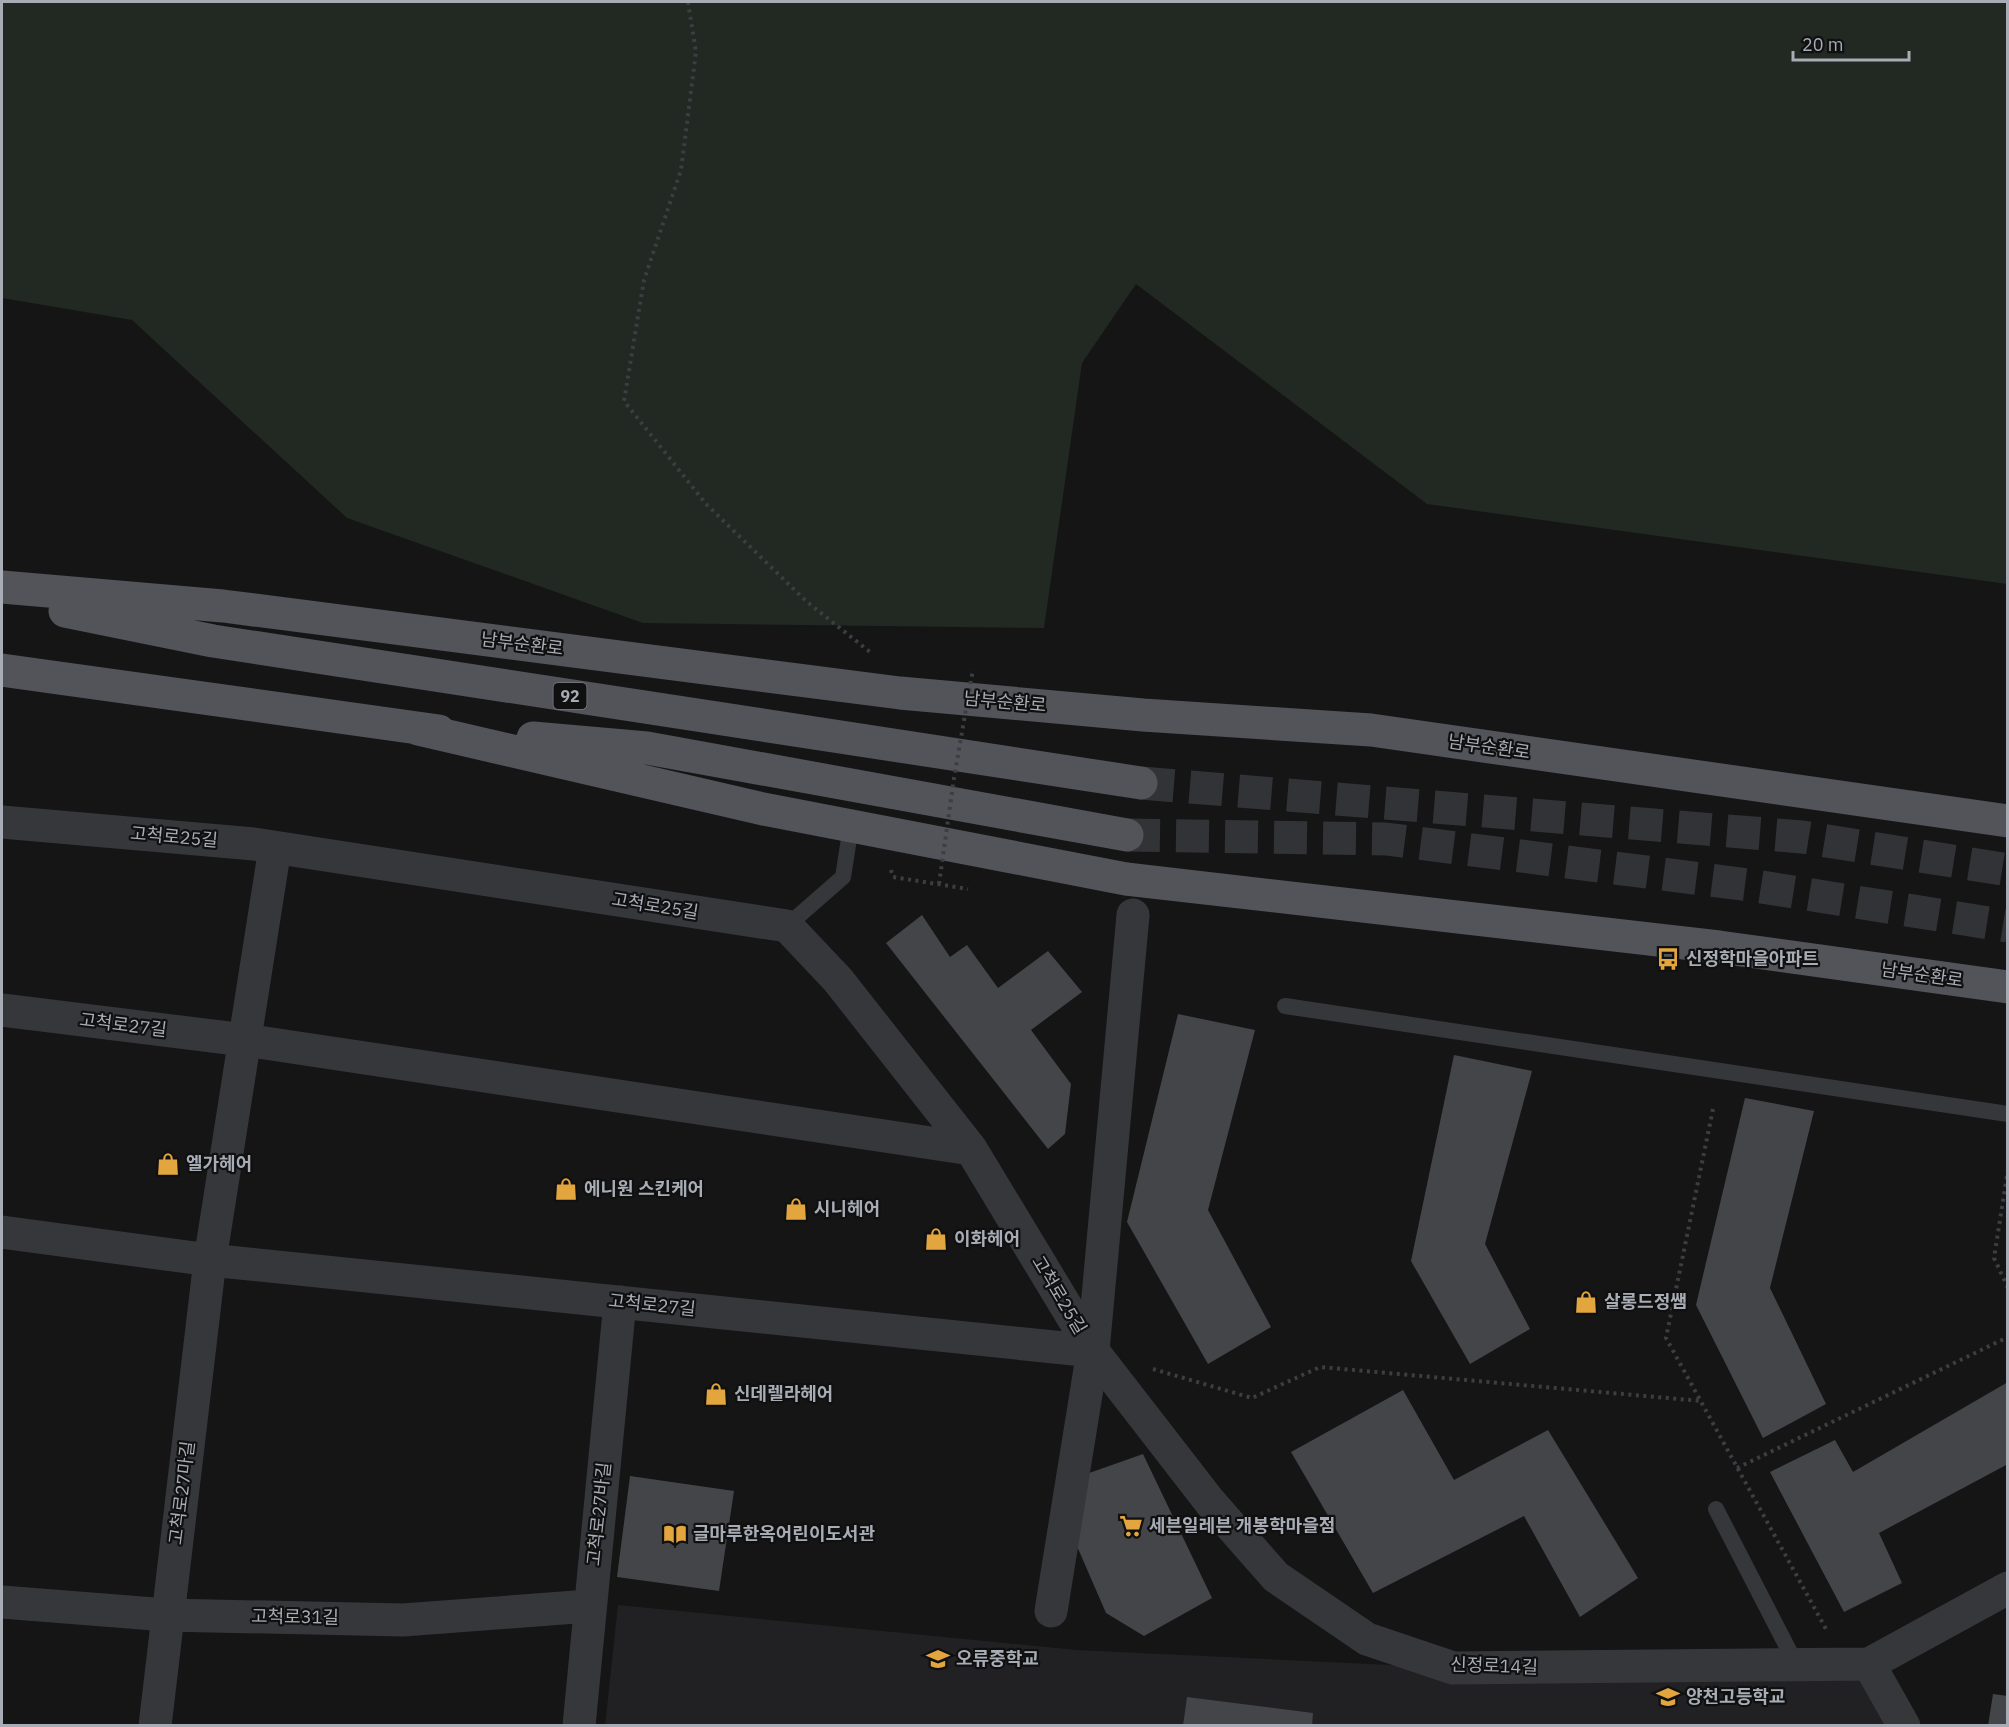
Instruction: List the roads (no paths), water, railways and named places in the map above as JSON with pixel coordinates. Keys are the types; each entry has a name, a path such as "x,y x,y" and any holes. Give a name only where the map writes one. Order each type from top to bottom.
{"main road":[{"name":"남부순환로","path":"2,588 224,606 900,693 1143,715 1371,730 2007,821"},
{"name":"92","path":"2,597 213,641 1141,783"},
{"name":"남부순환로","path":"2,670 418,729 647,748 1127,835"},
{"name":"남부순환로","path":"418,729 763,809 1126,879 1719,947 2007,987"}],"street":[{"name":"고척로25길","path":"2,822 254,844 787,926 838,980 971,1149 1093,1351"},
{"path":"210,1260 275,848"},
{"path":"1051,1611 1093,1351 1133,915"},
{"name":"고척로27길","path":"2,1010 245,1040 971,1149"},
{"name":"고척로27길","path":"2,1232 210,1260 1093,1351"},
{"name":"고척로27마길","path":"155,1725 210,1260"},
{"name":"고척로27바길","path":"579,1725 620,1302"},
{"name":"신정로14길","path":"1093,1351 1210,1502 1276,1577 1367,1639 1453,1668 1857,1664 2007,1588"},
{"name":"고척로31길","path":"2,1602 167,1614 403,1620 589,1606"},
{"path":"1857,1664 1904,1725"}],"lane":[{"path":"787,926 843,877 851,826"},
{"path":"1285,1006 2007,1114"},
{"path":"1716,1509 1796,1665"}],"tunnel":[{"path":"1141,783 1802,837 2008,870"},
{"path":"1127,835 1386,839 1749,885 2008,926"}],"place":[{"name":"신정학마을아파트","path":"1668,959"},
{"name":"엘가헤어","path":"168,1164"},
{"name":"에니원 스킨케어","path":"566,1189"},
{"name":"시니헤어","path":"796,1209"},
{"name":"이화헤어","path":"936,1239"},
{"name":"살롱드정쌤","path":"1586,1302"},
{"name":"신데렐라헤어","path":"716,1394"},
{"name":"세븐일레븐 개봉학마을점","path":"1131,1526"},
{"name":"글마루한옥어린이도서관","path":"675,1534"},
{"name":"오류중학교","path":"938,1659"},
{"name":"양천고등학교","path":"1668,1697"}]}
